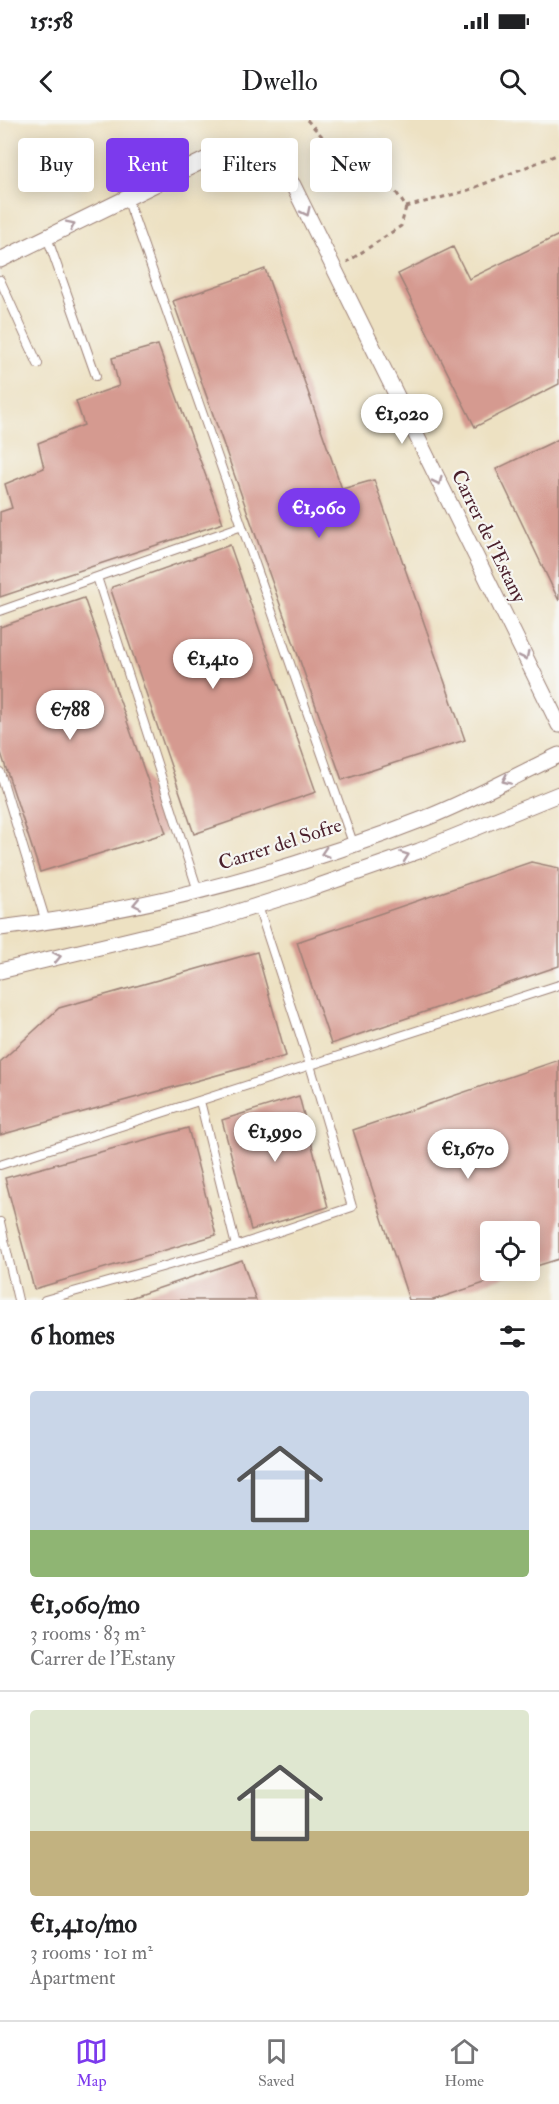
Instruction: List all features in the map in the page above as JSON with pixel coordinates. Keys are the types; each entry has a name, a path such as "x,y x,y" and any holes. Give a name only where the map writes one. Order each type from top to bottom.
{"street":[{"name":"Carrer de l'Estany","path":"127,198 217,154 233,151 256,153 274,163 293,185 559,725"},
{"path":"0,260 127,198"},
{"name":"Carrer del Sofre","path":"0,927 46,922 198,891 353,843 432,815 559,755"},
{"path":"0,971 212,920 258,906 419,851 559,794"}],"lane":[{"path":"127,198 353,843"},
{"path":"47,237 96,376"},
{"path":"0,280 38,364"},
{"path":"0,611 242,526"},
{"path":"97,577 198,891"},
{"path":"0,772 46,922"},
{"path":"45,1300 236,1246 352,1207 310,1065 258,906"},
{"path":"0,1165 559,985"},
{"path":"200,1101 236,1246"},
{"path":"0,1222 18,1300"}],"path":[{"path":"307,120 354,171 396,192 406,207 401,226 351,259 336,273"},
{"path":"406,207 466,191 559,154"}],"building":[{"path":"559,235 559,384 475,427 398,274 453,247 469,279"},
{"path":"265,269 342,489 374,480 465,740 342,780 173,301"},
{"path":"158,345 223,523 0,597 0,512 12,508 5,484 44,468 38,443 84,425 76,401 119,386 112,358"},
{"path":"559,439 559,601 496,469"},
{"path":"230,545 316,792 194,834 111,590 112,587"},
{"path":"84,598 166,833 40,872 0,750 0,627"},
{"path":"531,862 559,868 559,966 331,1044 297,942"},
{"path":"257,952 286,1056 0,1135 0,1062 59,1008"},
{"path":"559,1060 559,1259 540,1265 540,1221 480,1221 480,1281 491,1281 433,1300 409,1300 353,1130"},
{"path":"299,1096 328,1207 251,1230 222,1120"},
{"path":"188,1128 216,1235 34,1289 5,1178"},
{"path":"242,1260 256,1300 124,1300"}]}
